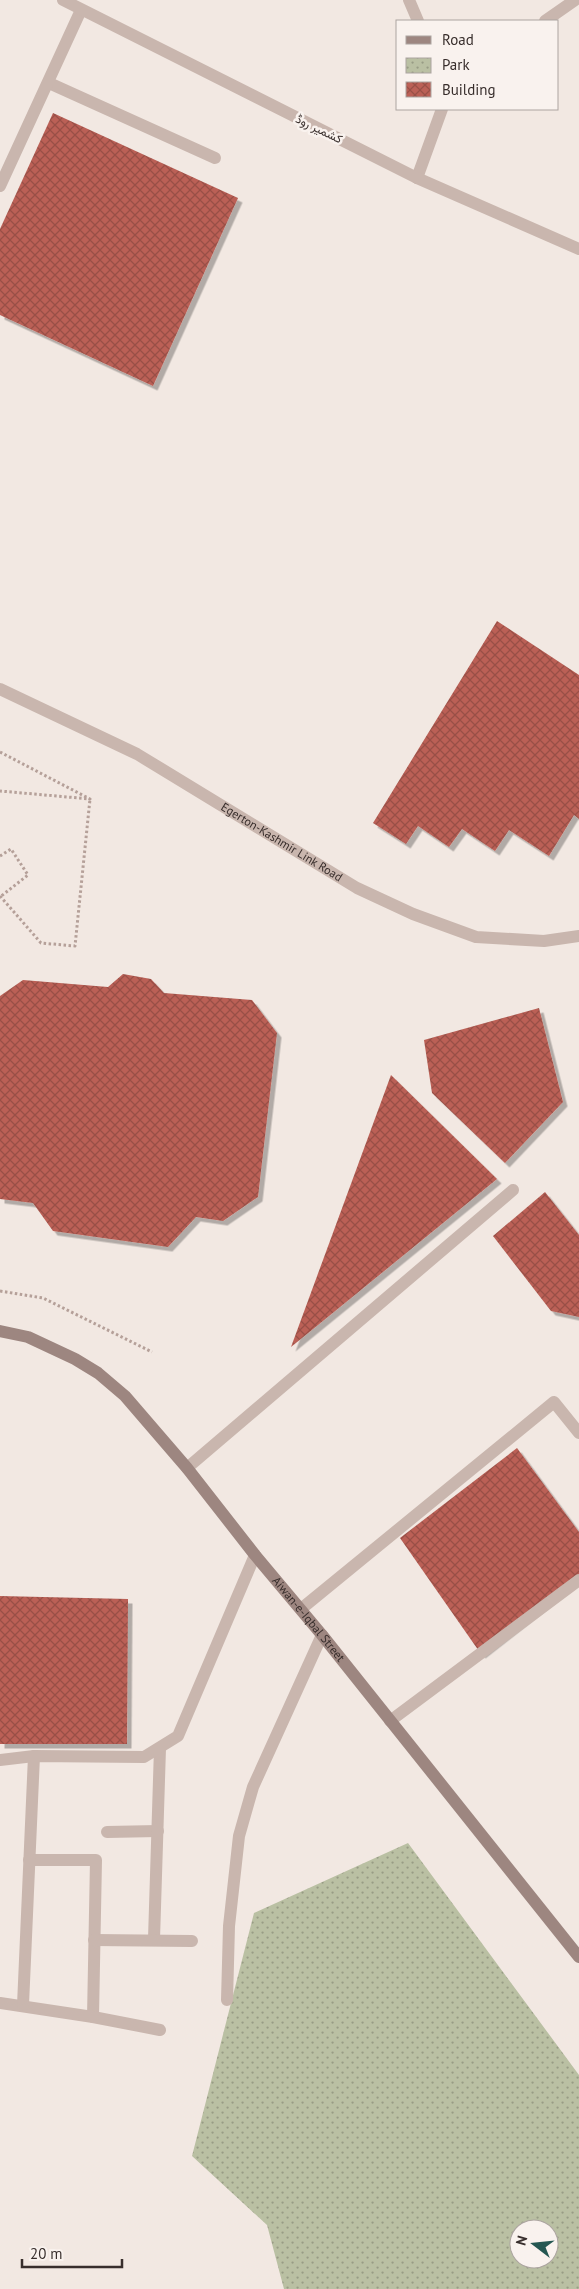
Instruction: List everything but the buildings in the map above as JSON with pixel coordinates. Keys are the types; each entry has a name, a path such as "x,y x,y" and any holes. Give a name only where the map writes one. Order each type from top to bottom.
{"main road":[{"name":"Aiwan-e-Iqbal Street","path":"0,1331 28,1337 51,1347 98,1373 125,1396 187,1468 254,1555 301,1610 579,1957"}],"street":[{"name":"کشمیر روڈ","path":"63,0 417,178 579,249"},
{"path":"409,0 418,20"},
{"path":"547,20 575,0"},
{"path":"0,186 81,10"},
{"path":"49,83 215,158"},
{"path":"417,178 442,110"},
{"name":"Egerton-Kashmir Link Road","path":"0,688 137,754 357,888 414,914 476,937 544,941 579,936"},
{"path":"187,1468 513,1190"},
{"path":"301,1610 554,1402 579,1433"},
{"path":"0,1760 34,1756 144,1757 178,1736 254,1555"},
{"path":"390,1722 579,1580"},
{"path":"227,2000 229,1926 239,1836 253,1787 322,1636"},
{"path":"154,1939 160,1748"},
{"path":"23,2005 34,1756"},
{"path":"107,1832 158,1831"},
{"path":"29,1860 96,1860 93,2017"},
{"path":"94,1940 154,1939 192,1941"},
{"path":"0,2003 23,2005 160,2030"}],"path":[{"path":"0,752 90,799"},
{"path":"0,791 90,799"},
{"path":"0,856 10,848 28,875 0,896 41,943 75,946 90,799"},
{"path":"0,1291 43,1298 152,1352"}],"green space":[{"path":"408,1843 579,2075 579,2289 284,2289 267,2225 192,2156 254,1913"}]}
